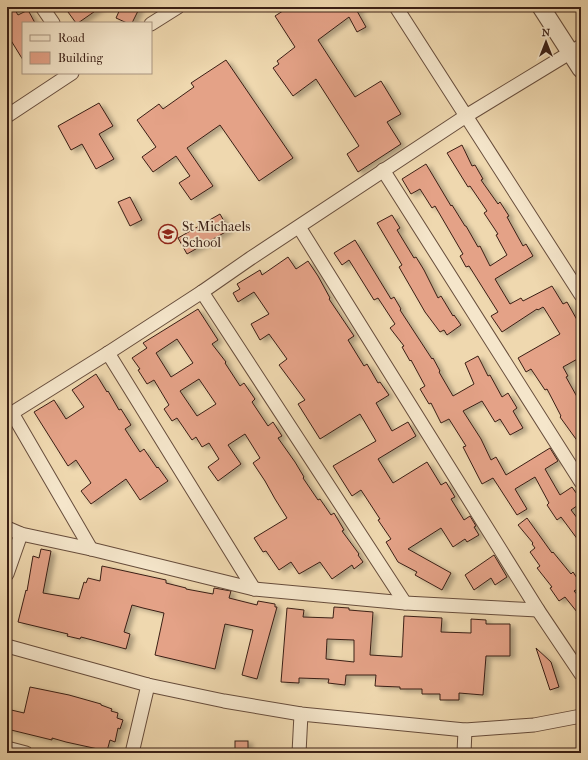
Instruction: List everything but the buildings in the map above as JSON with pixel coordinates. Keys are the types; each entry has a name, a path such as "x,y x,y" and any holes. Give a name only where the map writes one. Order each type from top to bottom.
{"street":[{"path":"42,7 51,22"},
{"path":"152,23 163,11 178,7"},
{"path":"396,7 581,295"},
{"path":"541,7 576,49 581,69"},
{"path":"91,549 9,415 202,292 466,116 576,49"},
{"path":"7,116 70,74"},
{"path":"383,170 581,482"},
{"path":"299,227 538,610 581,674"},
{"path":"202,292 404,603"},
{"path":"108,353 254,589"},
{"path":"7,528 21,534 91,549 254,589 404,603 538,610"},
{"path":"7,574 21,534"},
{"path":"7,646 148,685 224,701 301,714 465,730 534,725 581,716"},
{"path":"132,753 148,685"},
{"path":"299,753 301,714"},
{"path":"464,753 465,730"},
{"path":"7,748 26,753"}],"place":[{"name":"St Michaels School","path":"168,234"}]}
